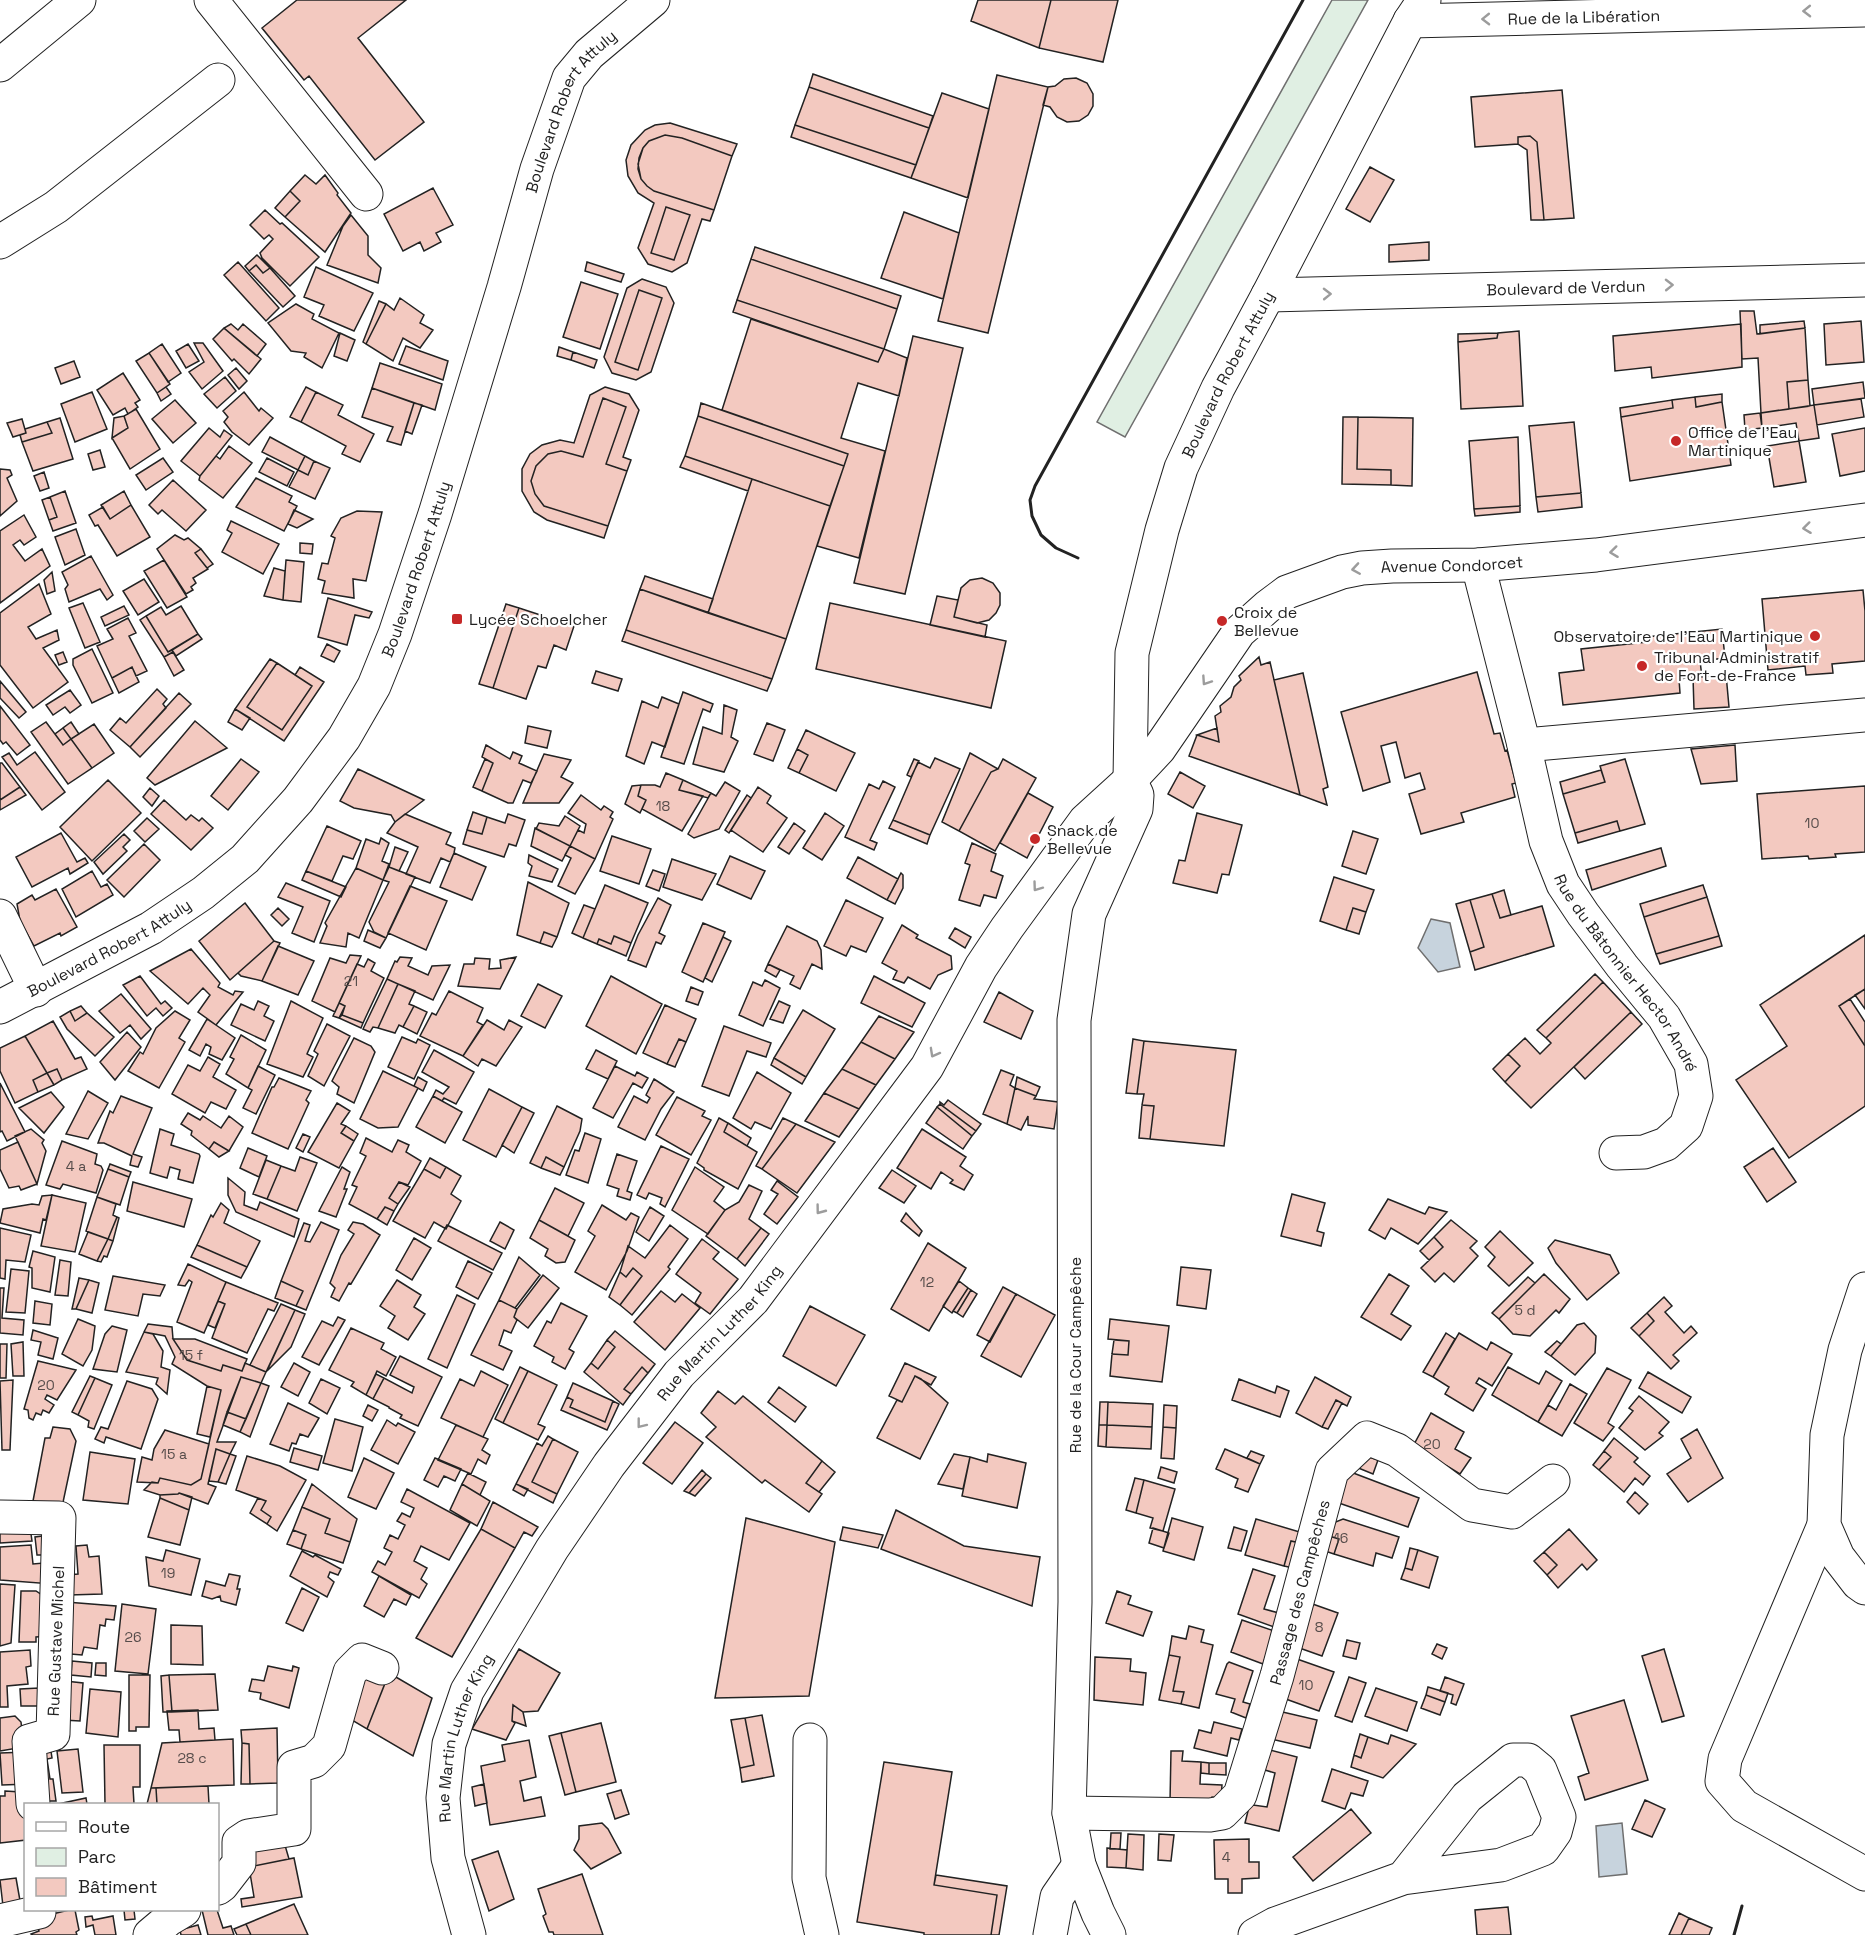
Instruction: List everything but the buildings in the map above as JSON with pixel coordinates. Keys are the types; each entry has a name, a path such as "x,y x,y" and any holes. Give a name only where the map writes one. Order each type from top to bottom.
{"main road":[{"path":"0,65 80,0"},
{"path":"211,0 366,194"},
{"name":"Boulevard Robert Attuly","path":"0,1007 152,928 203,893 245,859 298,800 344,738 374,686 399,623 442,491 537,169 569,78 589,54 653,0"},
{"name":"Rue de la Libération","path":"1417,11 1865,10"},
{"name":"Boulevard Robert Attuly","path":"1130,780 1132,653 1162,530 1180,468 1218,388 1417,11"},
{"path":"0,242 56,207 218,80"},
{"name":"Boulevard de Verdun","path":"1268,295 1865,280"},
{"name":"Avenue Condorcet","path":"1130,780 1160,749 1239,632 1287,592 1342,572 1362,568 1478,565 1596,555 1865,520"},
{"name":"Rue du Bâtonnier Hector André","path":"1478,565 1546,841 1563,884 1589,923 1664,1017 1691,1064 1696,1096 1686,1126 1666,1144 1644,1152 1616,1152"},
{"path":"1524,745 1865,716"},
{"name":"Rue de la Cour Campêche","path":"1108,1935 1079,1865 1069,1813 1075,1602 1074,1020 1089,914 1136,809 1137,795 1130,780"},
{"name":"Rue Martin Luther King","path":"469,1935 448,1858 443,1798 449,1744 467,1691 552,1549 609,1465 680,1374 760,1291 927,1066 981,967 1020,910 1085,821 1130,780"},
{"path":"0,916 36,990"},
{"path":"1865,1289 1845,1350 1827,1435 1824,1525 1725,1759 1722,1781 1744,1806 1865,1874"},
{"name":"Passage des Campêches","path":"1069,1813 1210,1815 1222,1813 1240,1795 1277,1676 1332,1471 1366,1438 1397,1450 1472,1505 1512,1512 1553,1481"},
{"name":"Rue Gustave Michel","path":"0,1517 59,1518 53,1734 29,1741 33,1803"},
{"path":"1824,1525 1838,1557 1858,1583 1865,1588"},
{"path":"219,1887 239,1863 239,1842 248,1836 294,1829 294,1767 315,1761 329,1746 350,1672 362,1660 382,1668"},
{"path":"810,1740 809,1878 822,1935"},
{"path":"1255,1935 1275,1924 1403,1878 1501,1865 1544,1849 1555,1832 1559,1817 1540,1770 1528,1760 1513,1760 1467,1797 1403,1878"},
{"path":"1050,1935 1057,1897 1079,1865"},
{"path":"0,1921 39,1911"},
{"path":"150,1935 182,1911"}],"green space":[{"path":"1332,0 1368,0 1125,437 1097,422"}],"shaded area":[{"path":"1431,919 1450,923 1460,967 1438,972 1418,948"},
{"path":"1622,1823 1627,1874 1599,1877 1596,1826"}],"wall":[{"path":"1078,558 1056,548 1041,535 1032,516 1030,500 1035,486 1303,0"},
{"path":"1734,1935 1742,1906"}],"place":[{"name":"Office de l'Eau Martinique","path":"1676,441"},
{"name":"Lycée Schoelcher","path":"457,619"},
{"name":"Croix de Bellevue","path":"1222,621"},
{"name":"Observatoire de l'Eau Martinique","path":"1815,636"},
{"name":"Tribunal Administratif de Fort-de-France","path":"1642,666"},
{"name":"Snack de Bellevue","path":"1035,839"}]}
